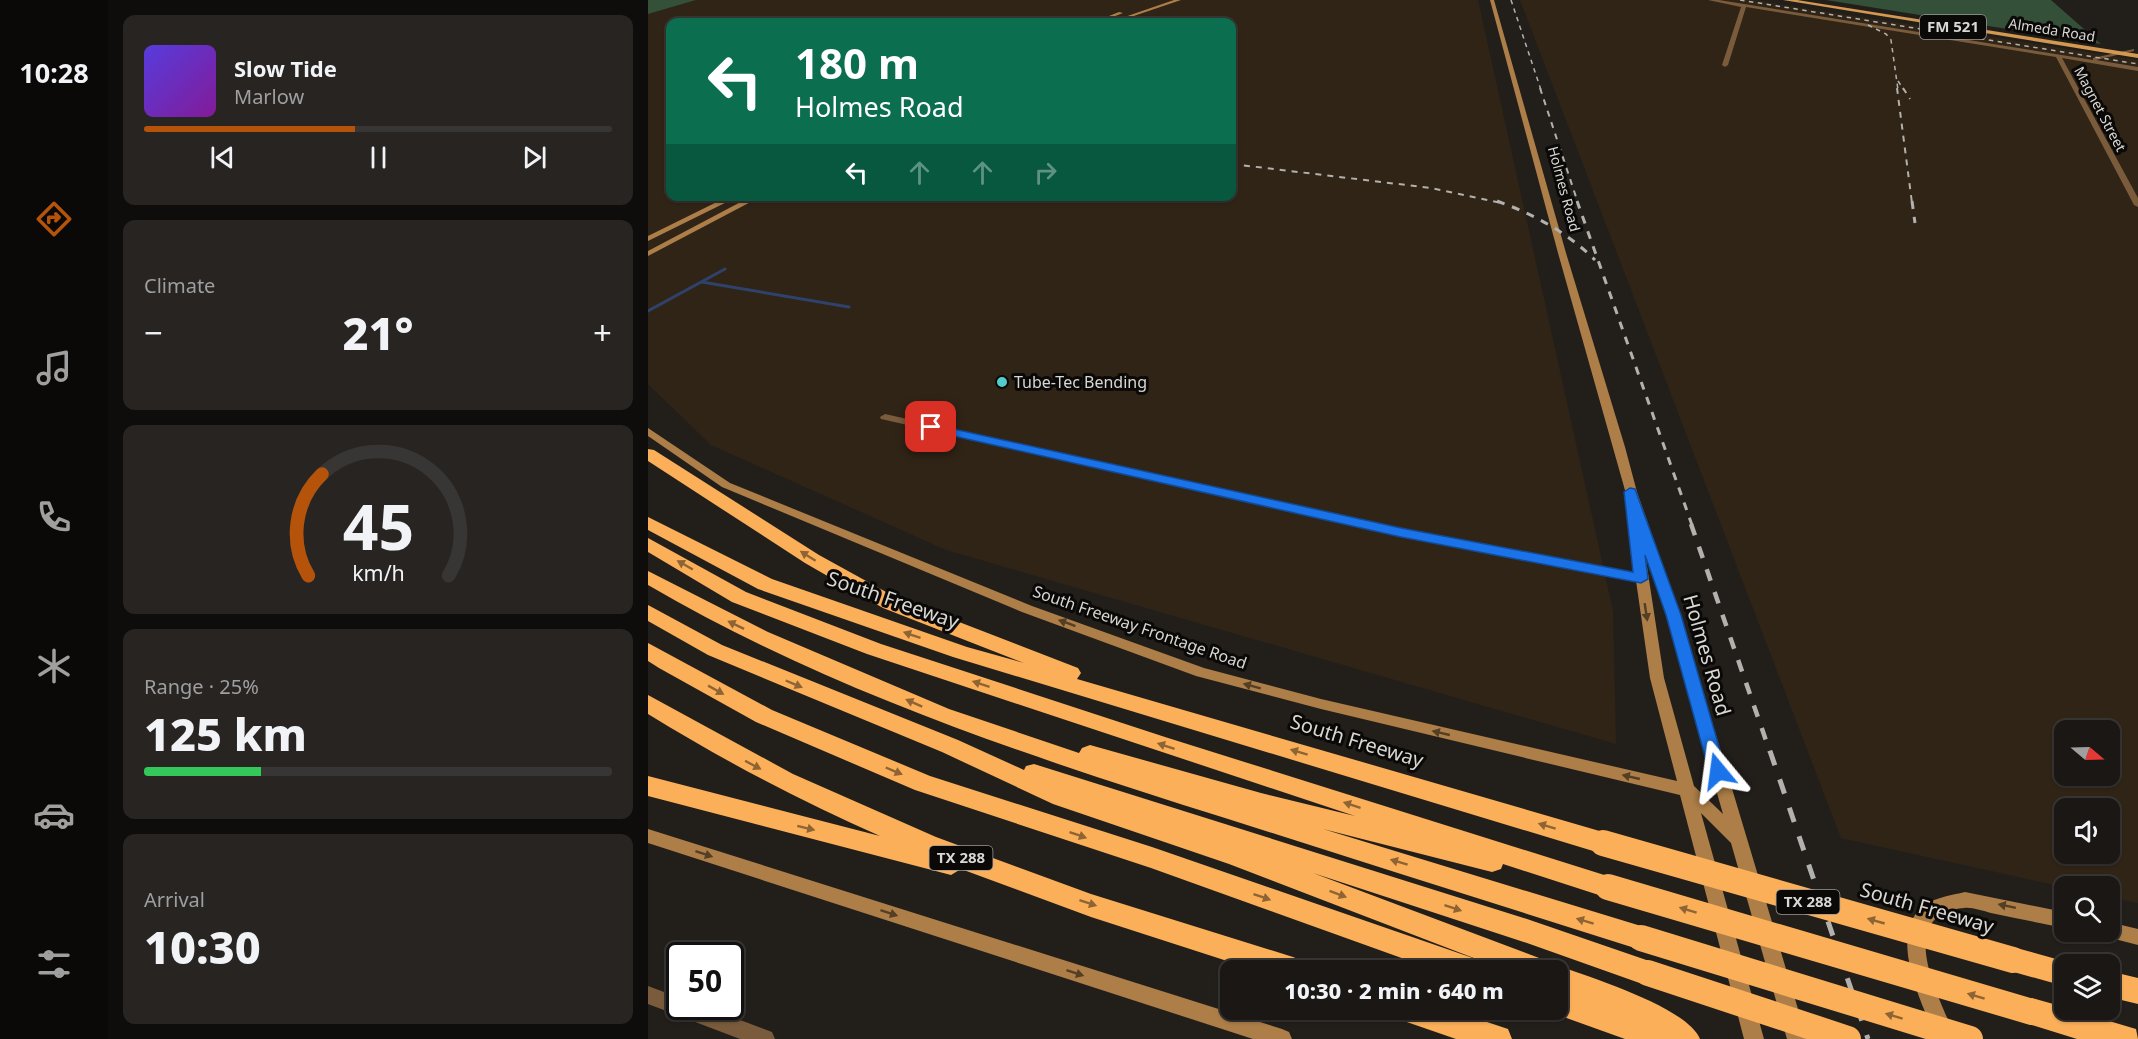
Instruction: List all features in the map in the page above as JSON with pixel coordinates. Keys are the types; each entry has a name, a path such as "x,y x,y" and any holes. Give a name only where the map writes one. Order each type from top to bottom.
{"highway":[{"path":"648,454 812,560 890,603 1059,668 1149,707"},
{"name":"South Freeway","path":"648,523 765,584 960,652 1603,843 2054,970"},
{"path":"648,544 739,597 874,649 1608,887 2126,1039"},
{"path":"648,577 711,613 761,637 941,715 1107,772 1970,1039"},
{"path":"648,612 715,650 950,746 1061,796 1235,855 1511,960"},
{"path":"648,650 666,663 764,716 923,783 1163,862 1442,960"},
{"name":"TX 288","path":"648,703 757,768 906,836 1026,883 1262,960"},
{"path":"941,715 1386,836 1608,887"},
{"path":"950,746 1527,931 1848,1039"},
{"path":"648,786 1026,883"},
{"path":"1568,984 1654,1029"},
{"path":"2120,987 2138,991"},
{"path":"1568,1004 1686,1039"},
{"path":"1441,1020 1498,1039"}],"main road":[{"path":"1109,18 1162,0"},
{"path":"1125,18 1179,0"},
{"name":"Holmes Road","path":"1492,0 1562,253 1620,447 1630,492 1657,678 1754,1039"},
{"name":"Almeda Road","path":"1786,0 2122,53 2136,53"},
{"name":"Almeda Road","path":"1802,0 2136,53"},
{"path":"648,239 726,201"},
{"path":"648,254 749,201"},
{"path":"700,214 719,217"},
{"name":"South Freeway Frontage Road","path":"648,431 726,485 1027,609 1201,672 1321,704 1688,790"},
{"name":"Holmes Road","path":"1630,492 1673,615 1797,1039"},
{"path":"1688,790 1737,838"},
{"path":"648,836 1282,1039"},
{"path":"1946,1039 1917,958 1916,930 1922,919 1936,908 1951,901 1965,900 1980,901 2054,918"},
{"path":"2120,933 2138,937"}],"street":[{"path":"1710,0 2138,69"},
{"path":"1725,65 1744,6"},
{"name":"Magnet Street","path":"2082,60 2122,53"},
{"name":"Magnet Street","path":"2058,56 2138,205"},
{"path":"885,417 1401,533 1641,579"},
{"path":"648,995 765,1039"}],"shaded area":[{"path":"696,0 1478,0 1613,611 1616,744 946,550 711,445 648,384 648,14"},
{"path":"1520,0 1753,0 2138,60 2138,903 2120,899 2120,876 2054,876 2054,885 1841,838"}],"green space":[{"path":"648,0 696,0 648,14"},
{"path":"1826,0 2051,0 2101,44"}],"waterway":[{"path":"648,311 725,269"},
{"path":"702,282 849,307"}],"railway":[{"path":"1511,0 1541,90"},
{"path":"1740,0 2138,64"},
{"path":"1868,25 1886,34 1891,40 1898,90"},
{"path":"1898,81 1904,90"},
{"path":"1540,88 1578,203"},
{"path":"1897,88 1912,203"},
{"path":"1903,88 1910,99"},
{"path":"1236,164 1431,188 1501,203"},
{"path":"1497,201 1549,225 1595,260"},
{"path":"1577,201 1692,525"},
{"path":"1912,201 1915,223"},
{"path":"1691,524 1770,752"},
{"path":"1770,751 1868,1039"}],"place":[{"name":"Tube-Tec Bending","path":"1002,382"}],"route":[{"path":"931,427 1401,533 1641,579 1630,492 1673,615 1718,771"}]}
